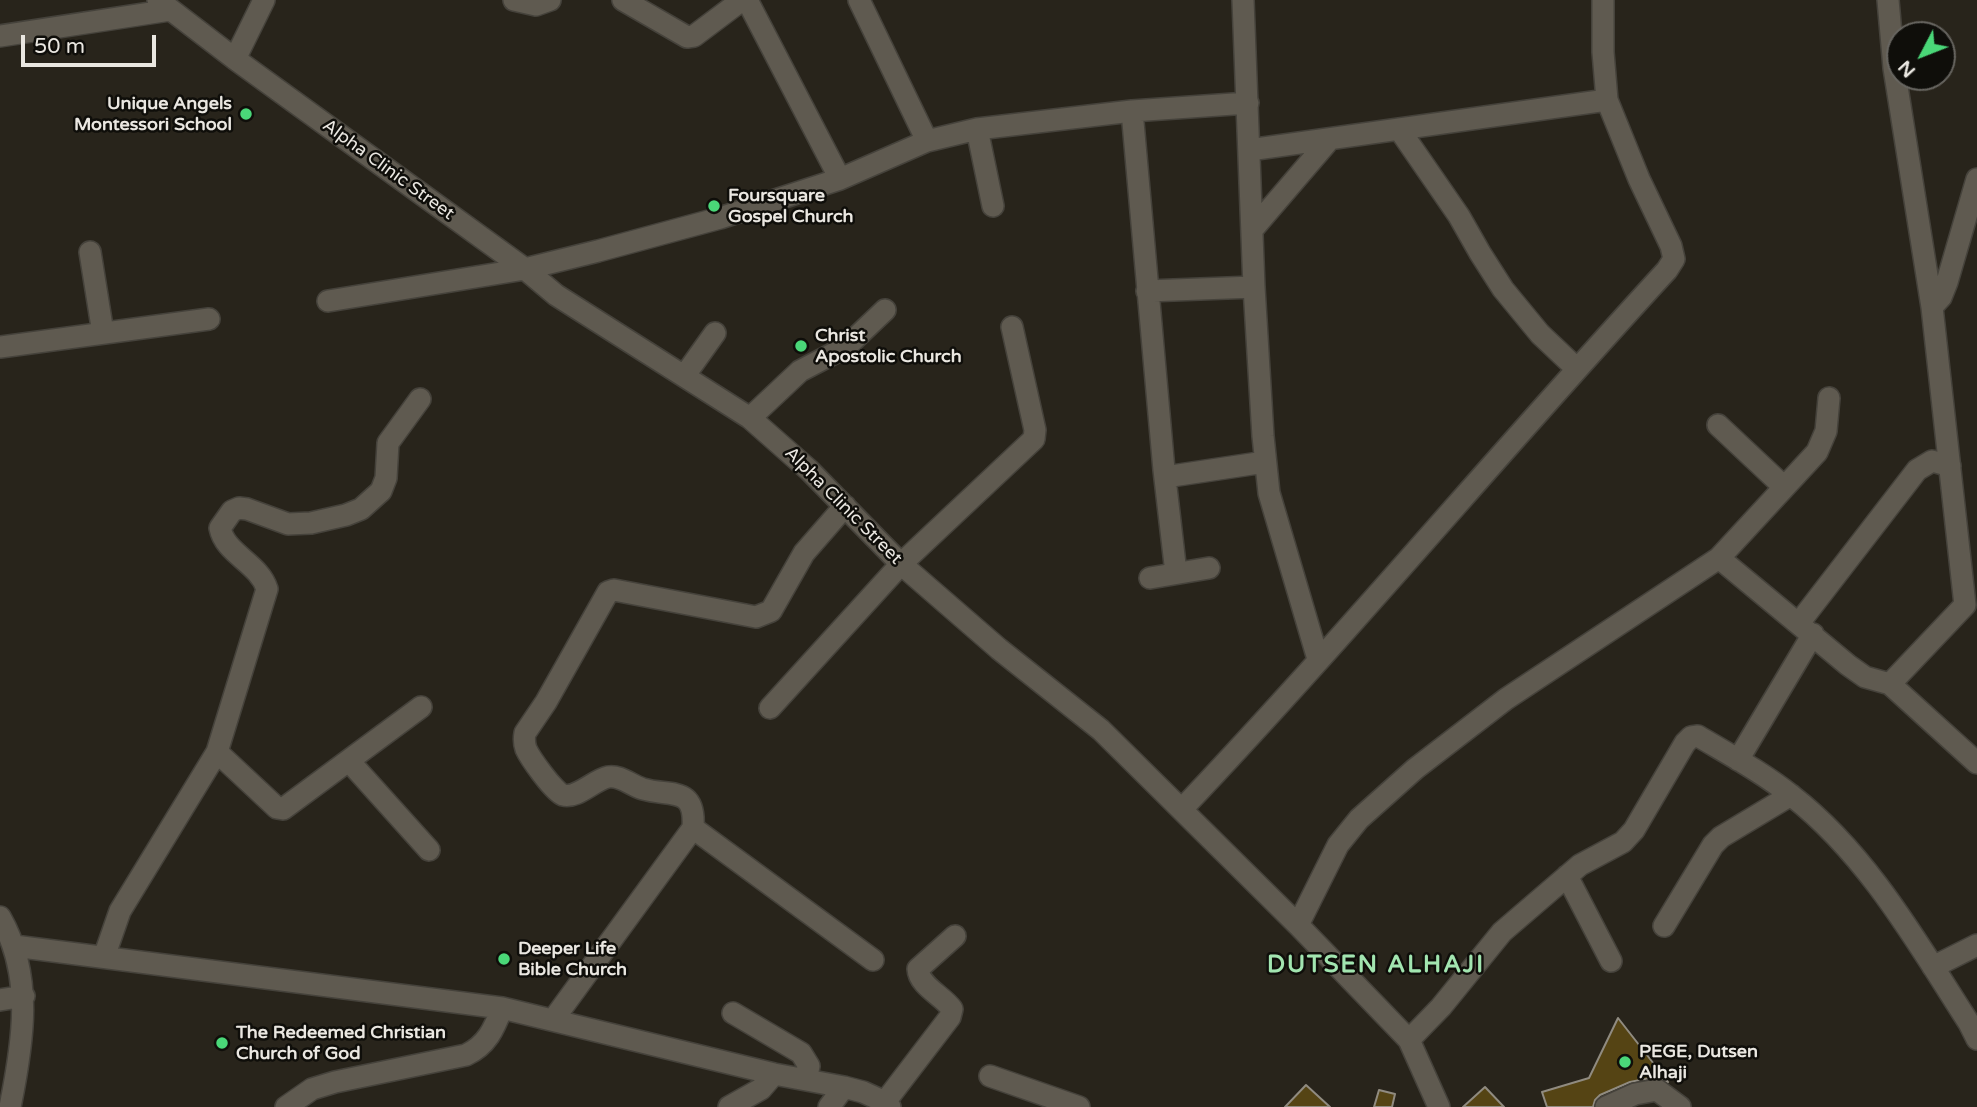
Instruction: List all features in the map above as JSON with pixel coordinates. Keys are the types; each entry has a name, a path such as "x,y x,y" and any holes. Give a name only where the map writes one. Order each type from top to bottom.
{"street":[{"path":"235,59 264,0"},
{"path":"513,0 536,5 550,0"},
{"path":"623,0 687,37 694,36 744,0 840,178"},
{"path":"859,0 927,141"},
{"path":"1243,0 1254,287 1265,462 1271,504 1318,659"},
{"path":"1182,809 1264,722 1674,259 1671,246 1639,179 1607,100 1603,0"},
{"path":"1890,684 1971,609 1950,466 1932,307 1894,68 1892,3"},
{"path":"0,36 164,5"},
{"name":"Alpha Clinic Street","path":"164,5 525,269 556,295 685,375 750,418 779,441 901,564 999,649 1101,730 1298,925 1409,1040 1439,1107"},
{"path":"1249,150 1607,100"},
{"path":"328,301 525,269 720,218 840,178 927,141 977,129 1132,111 1248,103"},
{"path":"1132,111 1176,573"},
{"path":"977,129 993,206"},
{"path":"1399,129 1459,216 1503,289 1540,334 1576,368"},
{"path":"1252,230 1330,139"},
{"path":"1932,307 1941,296 1973,212 1977,179"},
{"path":"90,252 103,333"},
{"path":"1147,290 1254,287"},
{"path":"750,418 800,371 846,347 885,310"},
{"path":"0,347 209,319"},
{"path":"770,708 901,564 1034,439 1035,430 1012,327"},
{"path":"685,375 715,333"},
{"path":"1298,925 1346,833 1396,785 1506,699 1719,558 1809,461 1826,431 1829,398"},
{"path":"104,957 120,911 217,752 267,589 260,575 226,542 220,528 232,511 239,508 288,524 311,523 346,516 362,509 381,491 386,478 388,443 420,399"},
{"path":"1718,425 1783,486"},
{"path":"1738,760 1806,629 1917,470 1932,461 1950,466"},
{"path":"1165,477 1265,462"},
{"path":"553,1020 693,828 692,811 682,795 645,790 620,777 607,778 572,794 563,794 554,788 526,750 525,733 546,702 608,592 614,590 756,617 764,616 771,611 804,553 845,506"},
{"path":"1719,558 1865,677 1890,684 1977,763"},
{"path":"1150,578 1209,568"},
{"path":"217,752 277,808 283,809 421,707"},
{"path":"1409,1040 1441,1007 1493,942 1586,861 1623,842 1634,830 1685,743 1690,737 1698,736 1791,795 1830,830 1881,890 1977,1039"},
{"path":"349,761 429,850"},
{"path":"1664,926 1713,845 1721,837 1791,795"},
{"path":"693,828 873,960"},
{"path":"1567,876 1611,961"},
{"path":"0,916 14,946 24,996 23,1031 10,1107"},
{"path":"14,946 502,1008 774,1074 844,1087 863,1092 887,1105 950,1017 952,1009 946,1000 918,976 918,969 956,936"},
{"path":"1933,967 1977,945"},
{"path":"0,1000 24,996"},
{"path":"286,1107 312,1089 335,1082 466,1055 485,1041 494,1029 502,1008"},
{"path":"733,1013 801,1053 809,1066 802,1079"},
{"path":"729,1107 761,1089 774,1074"},
{"path":"990,1076 1079,1107"},
{"path":"829,1107 844,1087"},
{"path":"1606,1107 1635,1094 1657,1090 1680,1107"}],"building":[{"name":"PEGE, Dutsen Alhaji","path":"1618,1018 1668,1082 1655,1077 1630,1082 1600,1095 1593,1107 1547,1107 1542,1092 1589,1078"},
{"path":"1306,1085 1330,1107 1285,1107"},
{"path":"1485,1087 1504,1107 1463,1107"},
{"path":"1379,1090 1395,1094 1392,1107 1374,1107"}],"place":[{"name":"Unique Angels Montessori School","path":"246,114"},
{"name":"Foursquare Gospel Church","path":"714,206"},
{"name":"Christ Apostolic Church","path":"801,346"},
{"name":"Deeper Life Bible Church","path":"504,959"},
{"name":"The Redeemed Christian Church of God","path":"222,1043"},
{"name":"PEGE, Dutsen Alhaji","path":"1625,1062"}],"district":[{"name":"DUTSEN ALHAJI","path":"1376,966"}]}
